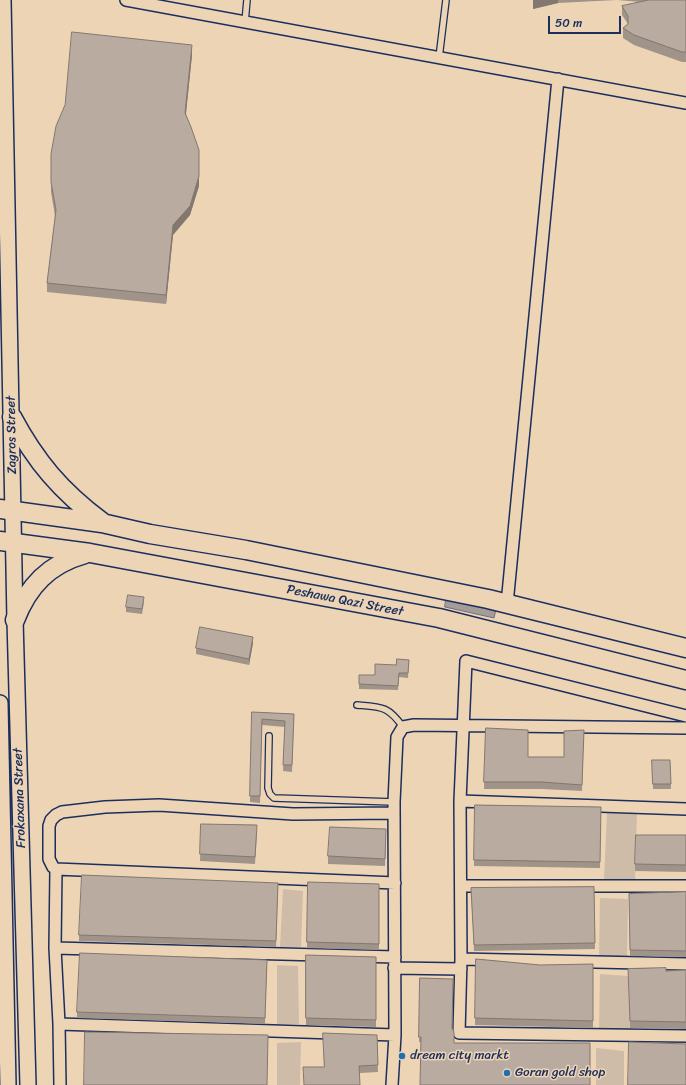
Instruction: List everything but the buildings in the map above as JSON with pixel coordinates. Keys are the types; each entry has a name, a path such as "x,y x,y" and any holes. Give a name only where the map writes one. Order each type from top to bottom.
{"highway":[{"path":"12,417 27,444 50,475 71,497 102,523"},
{"path":"6,510 102,523 150,534 246,550 507,604 686,648"},
{"name":"Peshawa Qazi Street","path":"7,542 90,553 439,618 686,680"},
{"path":"15,620 26,596 34,585 46,574 59,564 74,557 90,553"}],"main road":[{"name":"Zagros Street","path":"3,0 12,417 6,510"},
{"name":"Frokaxana Street","path":"6,510 7,542 15,620 28,1085"},
{"name":"Frokaxana Street","path":"0,703 8,1085"}],"street":[{"path":"126,0 686,103"},
{"path":"507,604 558,80"},
{"path":"686,716 466,661 460,801 461,964 459,1033 686,1036"},
{"path":"392,1085 395,1035 394,802 397,738 403,727 414,725 463,725 686,728"},
{"path":"460,801 686,809"},
{"path":"394,813 293,814 159,805 105,807 62,812 52,820 49,826 49,858 53,867 56,869 395,883"},
{"path":"56,869 55,948 59,1024 60,1085"},
{"path":"461,886 686,886"},
{"path":"55,948 461,964 686,964"},
{"path":"59,1024 395,1035"}],"lane":[{"path":"245,22 247,0"},
{"path":"439,58 446,0"},
{"path":"357,705 388,710 396,716 403,727"},
{"path":"269,736 268,788 270,794 274,798 394,802"}],"shaded area":[{"path":"446,599 496,609 494,618 445,607"},
{"path":"607,812 637,813 635,882 604,881"},
{"path":"283,889 303,891 301,947 280,947"},
{"path":"600,898 628,899 627,957 599,956"},
{"path":"277,965 298,966 299,1024 277,1024"},
{"path":"600,974 628,976 630,1035 599,1031"},
{"path":"301,1042 300,1085 277,1085 277,1043"},
{"path":"596,1048 624,1051 624,1085 596,1085"}],"place":[{"name":"dream city markt","path":"402,1056"},
{"name":"Goran gold shop","path":"507,1073"}]}
